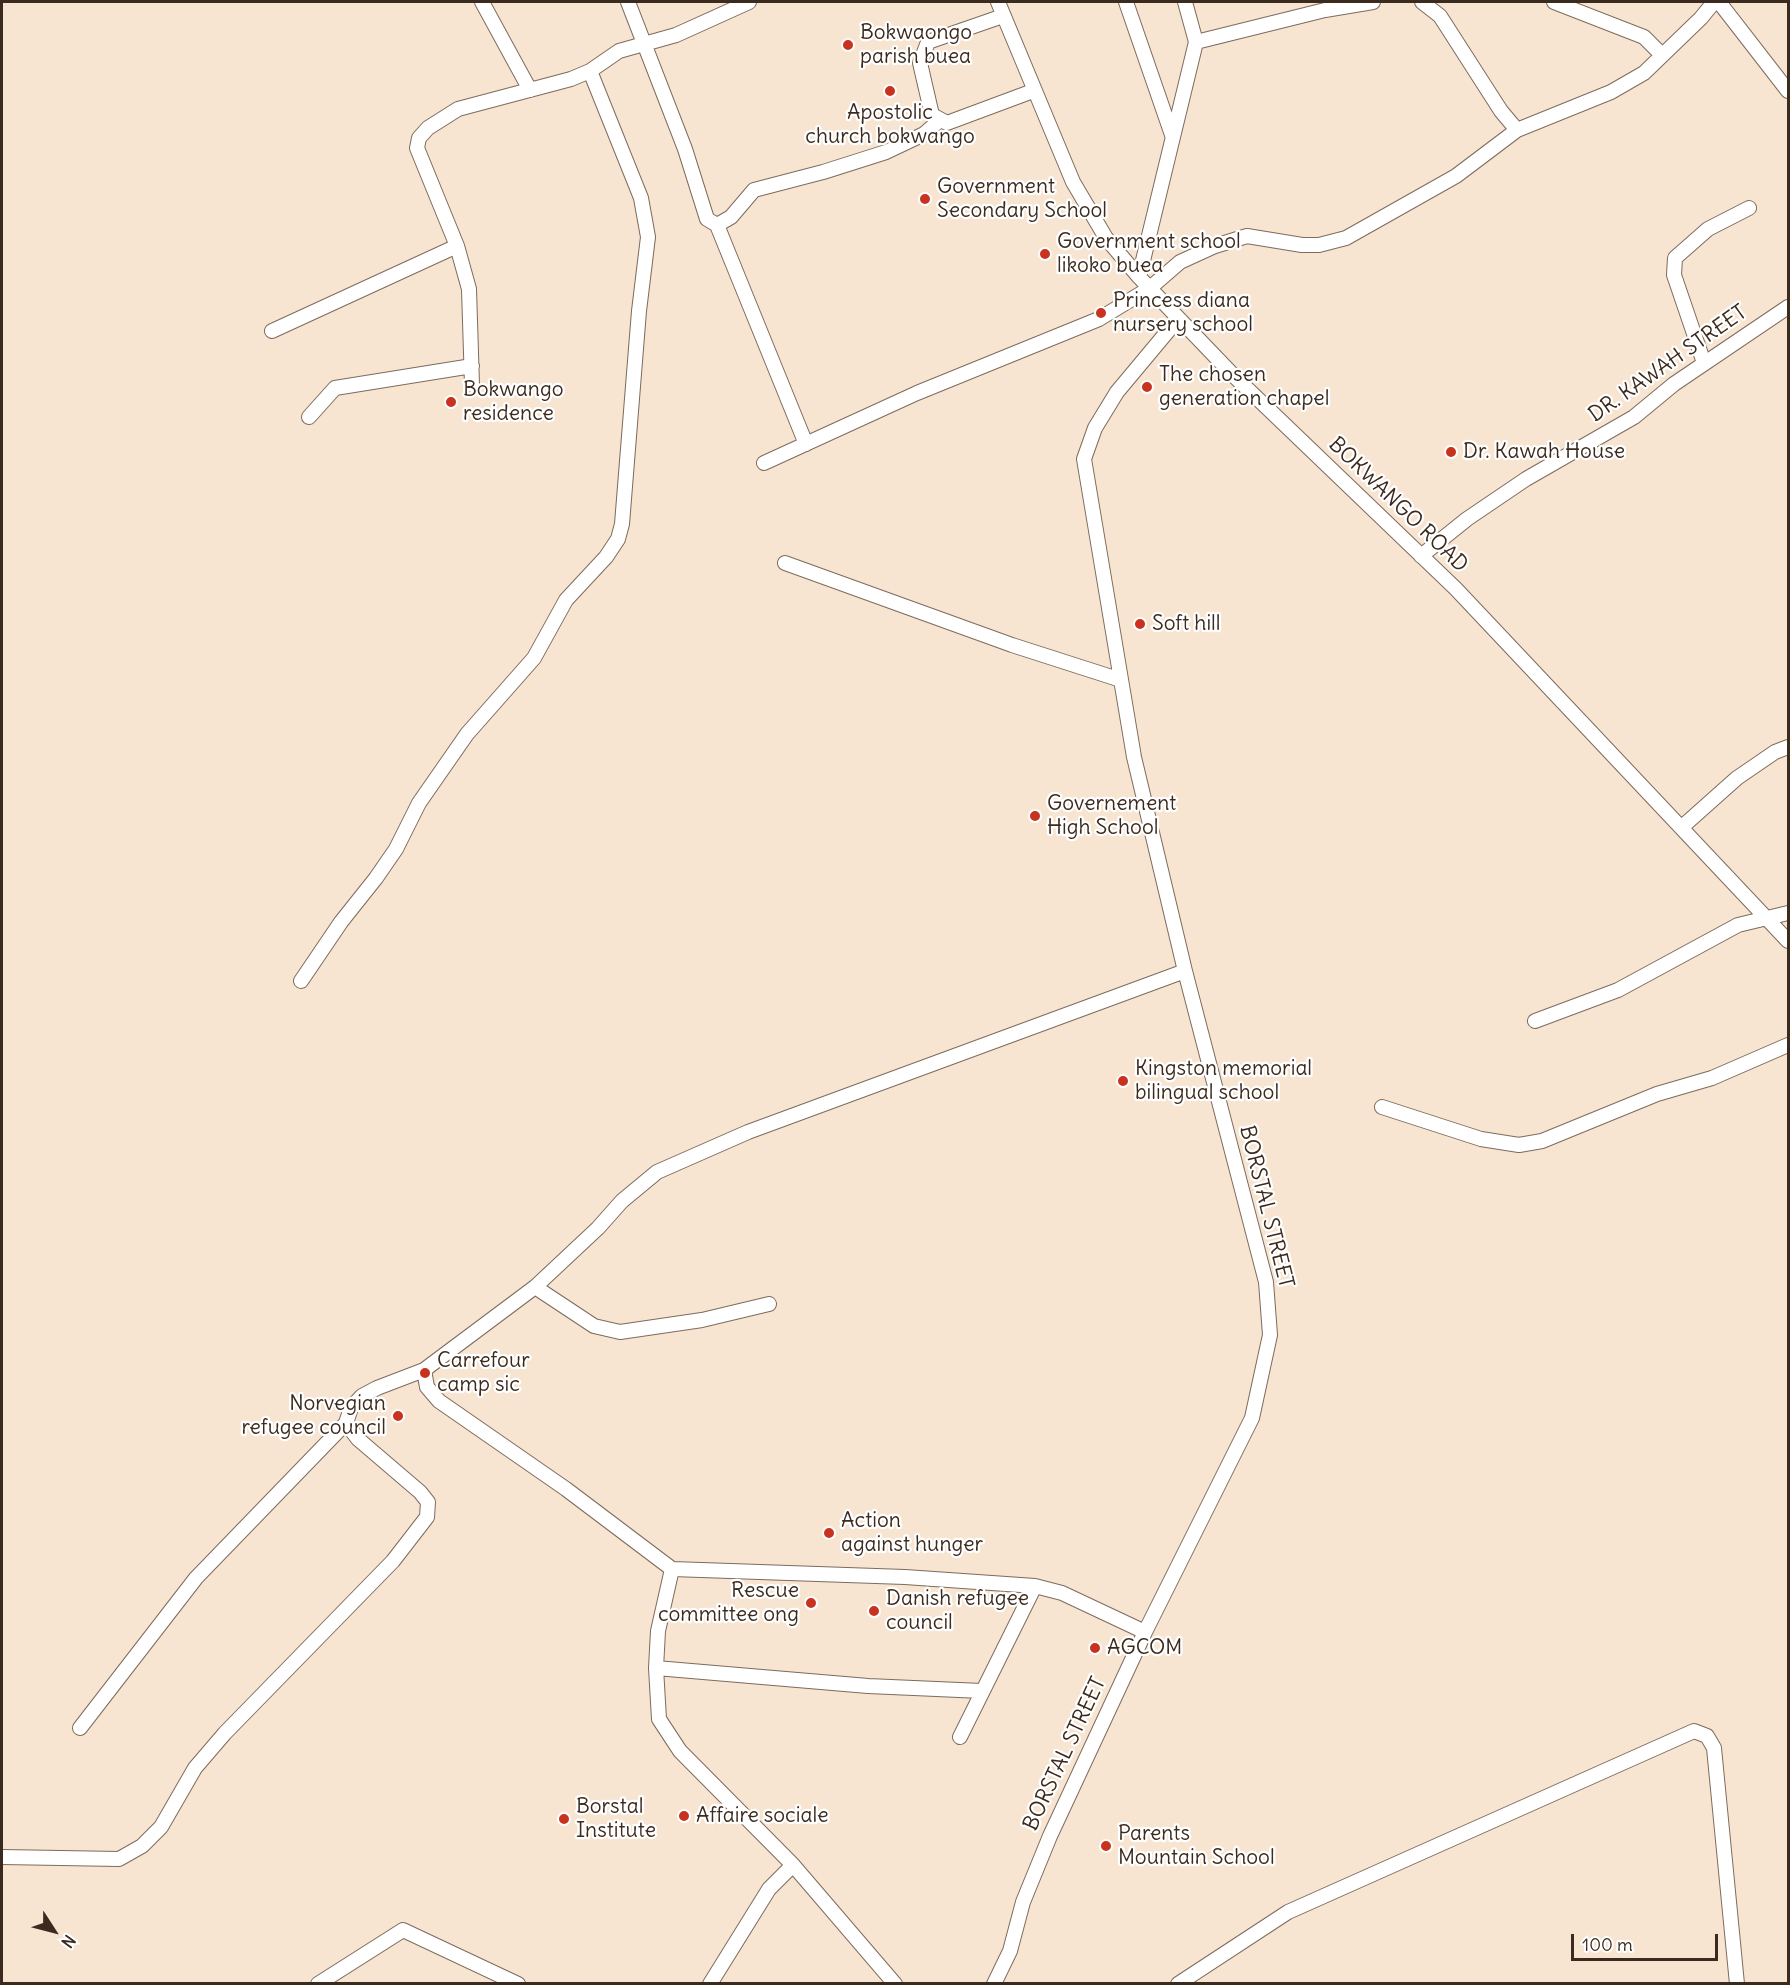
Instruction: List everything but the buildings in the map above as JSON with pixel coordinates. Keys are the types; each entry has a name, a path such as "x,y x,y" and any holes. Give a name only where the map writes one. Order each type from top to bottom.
{"street":[{"path":"482,2 530,90"},
{"path":"628,2 685,149 707,219 717,225 806,444"},
{"path":"472,385 469,289 457,246 417,148 419,138 428,128 458,109 590,71 619,51 676,35 749,2"},
{"name":"BOKWANGO ROAD","path":"998,2 1072,182 1106,238 1178,319 1456,589 1788,941"},
{"path":"1126,2 1173,135"},
{"path":"1139,277 1196,42 1185,2"},
{"path":"1196,42 1325,10 1373,2"},
{"path":"1422,2 1440,16 1501,111 1517,130"},
{"path":"1554,2 1644,37 1662,55"},
{"path":"764,463 916,393 1099,319 1150,288 1180,262 1247,236 1302,245 1319,245 1346,238 1456,176 1517,130 1611,92 1644,73 1701,18 1714,2"},
{"path":"1719,2 1788,91"},
{"path":"1003,16 928,42 920,63 932,115 946,123 1033,91"},
{"path":"301,981 341,922 376,879 396,849 419,803 461,742 534,658 566,600 606,557 618,539 622,524 639,311 648,237 641,198 590,71"},
{"path":"717,225 731,218 754,190 886,152 924,134 939,121"},
{"path":"1704,363 1674,275 1675,258 1708,229 1749,208"},
{"path":"272,331 457,246"},
{"name":"DR. KAWAH STREET","path":"1421,556 1467,519 1516,485 1634,417 1674,384 1788,307"},
{"name":"BORSTAL STREET","path":"994,1983 1010,1951 1023,1902 1050,1836 1145,1632 1252,1418 1270,1335 1266,1282 1185,972 1134,757 1084,459 1095,428 1117,392 1178,319"},
{"path":"309,417 335,388 471,366"},
{"path":"785,563 1012,645 1121,680"},
{"path":"1682,827 1737,778 1775,752 1788,747"},
{"path":"1535,1021 1618,990 1738,926 1788,913"},
{"path":"80,1728 196,1578 346,1423 351,1408 362,1396 424,1370 535,1287 598,1228 622,1201 657,1172 748,1132 1185,972"},
{"path":"1382,1107 1481,1139 1519,1145 1542,1141 1657,1094 1712,1078 1788,1045"},
{"path":"535,1287 594,1326 620,1332 702,1320 769,1304"},
{"path":"424,1370 427,1387 439,1401 566,1489 672,1569 904,1577 1035,1586 1062,1593 1145,1632"},
{"path":"2,1857 119,1859 142,1846 161,1827 195,1768 225,1733 393,1561 427,1517 428,1502 420,1492 358,1439 346,1423"},
{"path":"672,1569 658,1631 656,1668 658,1719 680,1751 793,1865 895,1983"},
{"path":"960,1737 1035,1586"},
{"path":"656,1668 868,1686 982,1691"},
{"path":"1178,1983 1288,1912 1694,1731 1707,1736 1714,1748 1737,1983"},
{"path":"710,1983 769,1888 793,1865"},
{"path":"318,1983 403,1930 518,1983"}],"place":[{"name":"Bokwaongo parish buea","path":"848,45"},
{"name":"Apostolic church bokwango","path":"890,91"},
{"name":"Government Secondary School","path":"925,199"},
{"name":"Government school likoko buea","path":"1045,254"},
{"name":"Princess diana nursery school","path":"1101,313"},
{"name":"The chosen generation chapel","path":"1147,387"},
{"name":"Bokwango residence","path":"451,402"},
{"name":"Dr. Kawah House","path":"1451,452"},
{"name":"Soft hill","path":"1140,624"},
{"name":"Governement High School","path":"1035,816"},
{"name":"Kingston memorial bilingual school","path":"1123,1081"},
{"name":"Carrefour camp sic","path":"425,1373"},
{"name":"Norvegian refugee council","path":"398,1416"},
{"name":"Action against hunger","path":"829,1533"},
{"name":"Rescue committee ong","path":"811,1603"},
{"name":"Danish refugee council","path":"874,1611"},
{"name":"AGCOM","path":"1095,1648"},
{"name":"Affaire sociale","path":"684,1816"},
{"name":"Borstal Institute","path":"564,1819"},
{"name":"Parents Mountain School","path":"1106,1846"}]}
